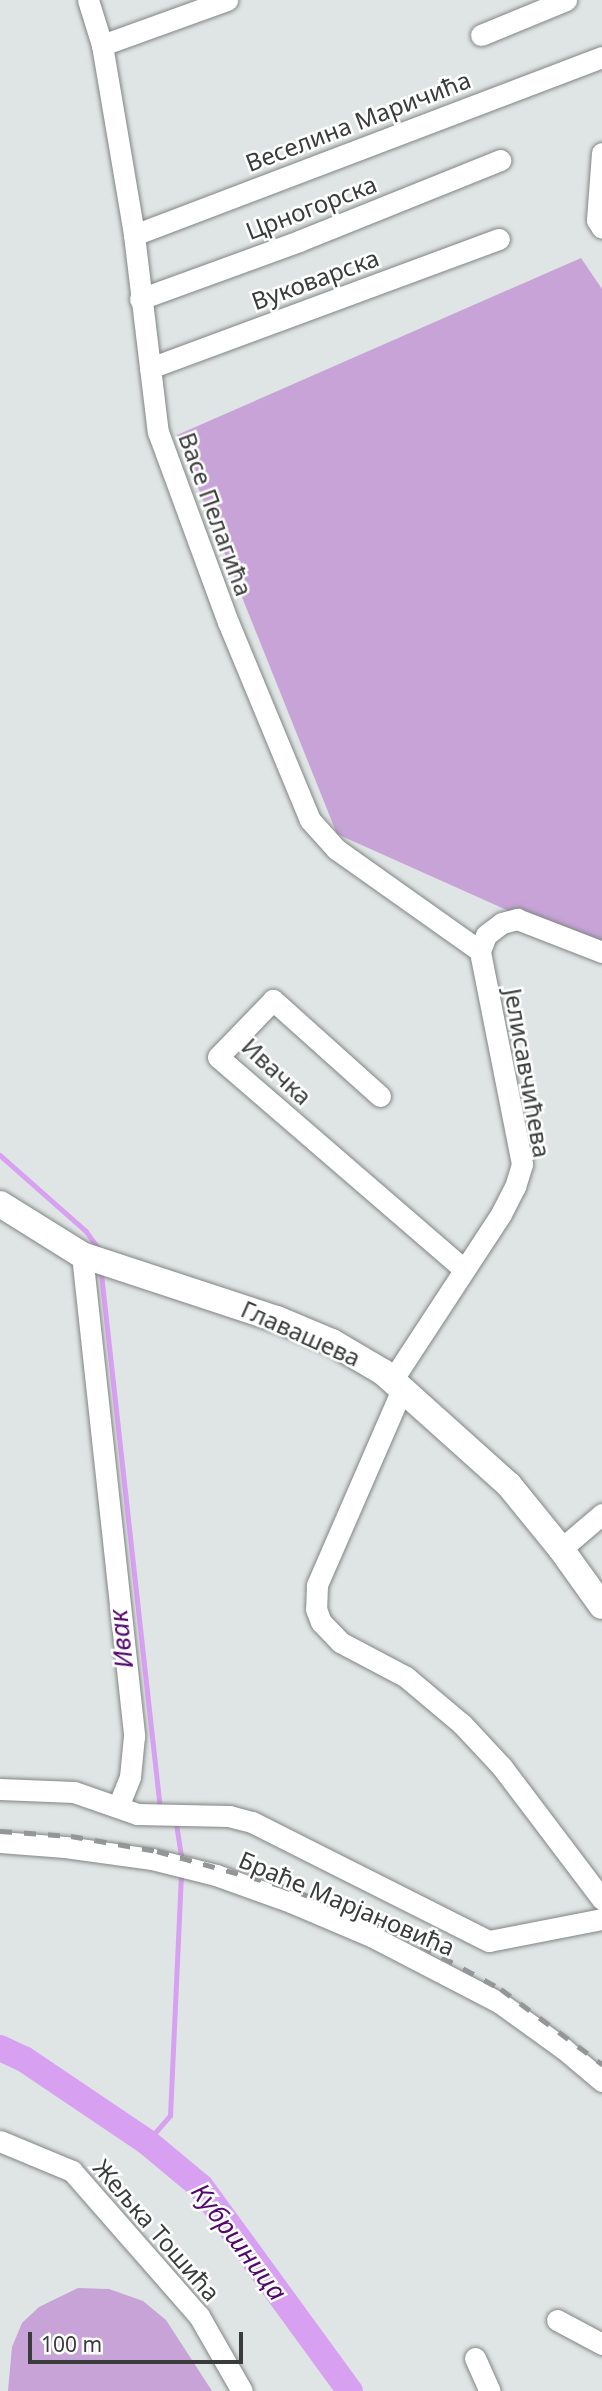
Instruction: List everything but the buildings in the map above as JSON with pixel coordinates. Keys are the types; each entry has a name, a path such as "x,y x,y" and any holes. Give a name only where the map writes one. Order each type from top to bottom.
{"main road":[{"name":"Главашева","path":"0,1204 87,1256 296,1326 352,1353 398,1383 498,1473 561,1549 602,1606"}],"street":[{"name":"Васе Пелагића","path":"88,0 102,45 134,235 158,432 228,622 310,820 336,849 480,951"},
{"path":"102,45 227,0"},
{"path":"481,35 566,0"},
{"name":"Веселина Маричића","path":"134,235 602,57"},
{"path":"599,224 602,153"},
{"name":"Црногорска","path":"140,299 287,246 500,160"},
{"name":"Вуковарска","path":"150,368 499,239"},
{"path":"480,951 486,934 502,923 517,919 602,952"},
{"name":"Јелисавчићева","path":"480,951 522,1164 515,1187 501,1213 464,1269 398,1383 317,1585 316,1609 321,1622 340,1642 406,1677 462,1724 502,1767 602,1899"},
{"name":"Ивачка","path":"380,1096 273,1000 218,1057 464,1269"},
{"path":"87,1256 134,1736 130,1777 118,1807"},
{"path":"561,1549 602,1514"},
{"name":"Браће Марјановића","path":"0,1789 74,1792 136,1814 200,1814 252,1822 489,1941 602,1919"},
{"name":"Браће Марјановића","path":"0,1842 65,1847 152,1860 216,1875 291,1902 440,1970 500,2003 602,2081"},
{"name":"Жељка Тошића","path":"0,2141 72,2171 199,2316 242,2391"},
{"path":"557,2320 602,2344"},
{"path":"475,2358 489,2391"}],"shaded area":[{"path":"581,258 602,289 602,941 522,917 337,834 177,435"},
{"path":"78,2288 109,2289 143,2301 166,2320 212,2391 8,2391 12,2347 22,2323 39,2307"}],"waterway":[{"name":"Ивак","path":"0,1155 86,1231 100,1250"},
{"name":"Ивак","path":"101,1269 160,1805"},
{"name":"Ивак","path":"176,1821 182,1860"},
{"name":"Ивак","path":"147,2142 170,2116 181,1872"},
{"name":"Кубршница","path":"0,2048 24,2059 147,2142 201,2187 350,2391"}],"railway":[{"path":"0,1831 71,1836 157,1851 279,1885 346,1910 400,1934 501,1989 602,2064"}]}
